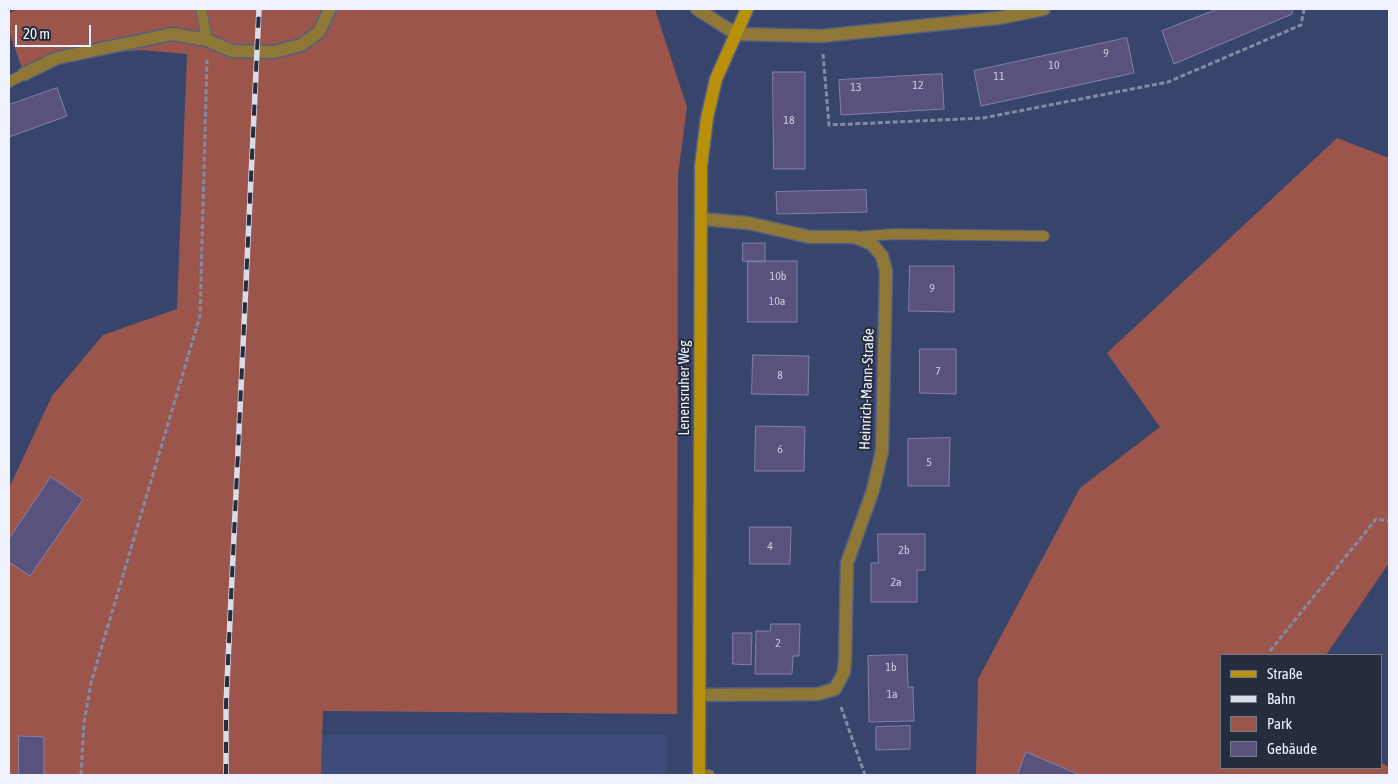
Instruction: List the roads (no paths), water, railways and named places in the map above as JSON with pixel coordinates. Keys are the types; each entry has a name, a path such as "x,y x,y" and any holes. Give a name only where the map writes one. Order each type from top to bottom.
{"street":[{"path":"24,74 57,58 172,34 208,40 232,52 274,52 301,45 319,32 330,9"},
{"path":"697,9 736,34 821,36 999,18 1044,9"},
{"name":"Lenensruher Weg","path":"699,775 701,166 706,118 716,79 747,9"},
{"name":"Heinrich-Mann-Straße","path":"699,694 818,694 835,690 844,672 846,659 847,563 873,490 882,450 885,404 886,270 882,256 872,244 855,237 810,237 748,223 701,219"}],"lane":[{"path":"201,9 208,40"},
{"path":"9,82 24,74"},
{"path":"855,237 894,234 1044,236"},
{"path":"699,775 710,775"}],"railway":[{"path":"226,775 226,704 259,9"}]}
